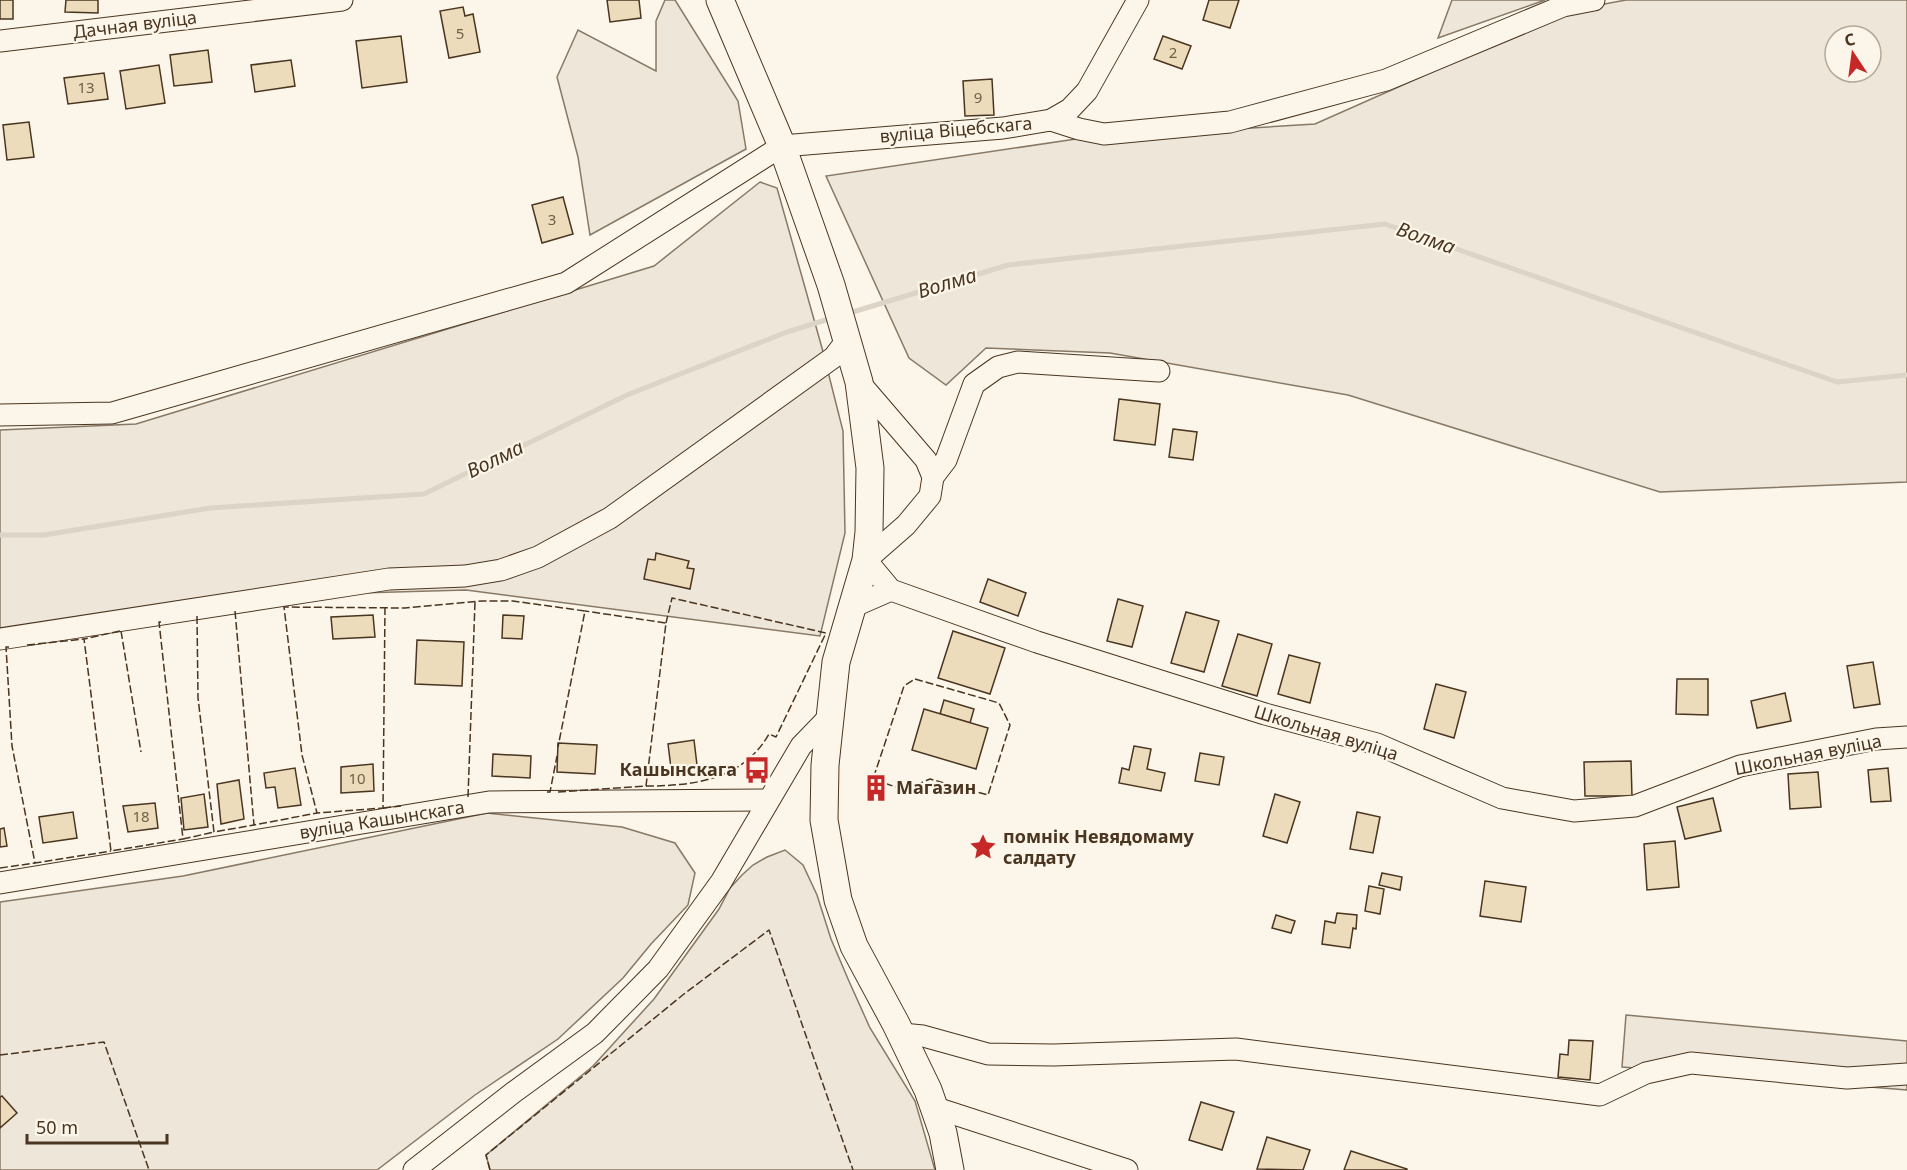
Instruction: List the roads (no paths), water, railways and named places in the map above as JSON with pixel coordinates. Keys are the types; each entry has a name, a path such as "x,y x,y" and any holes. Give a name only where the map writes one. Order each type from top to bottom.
{"main road":[{"path":"720,0 782,146 831,285 859,382 870,468 871,510 866,560 836,662 825,765 824,820 838,900 854,946 902,1034 936,1108 950,1170"}],"street":[{"name":"Дачная вуліца","path":"0,41 342,0"},
{"name":"вуліца Віцебскага","path":"782,146 1003,128 1051,120 1070,109 1087,91 1138,0"},
{"path":"1051,120 1104,134 1230,122 1386,80 1563,6 1594,0"},
{"path":"0,415 112,413 566,283 782,146"},
{"path":"0,639 389,579 465,576 501,570 529,560 600,523 629,504 834,357 847,340"},
{"path":"852,607 891,590 866,560 906,525 930,496 933,477 946,460 974,384 998,367 1018,362 1159,371"},
{"path":"859,382 926,460 933,477"},
{"name":"Школьная вуліца","path":"891,590 1083,657 1264,714 1377,744 1502,798 1574,812 1635,806 1740,766 1875,739 1907,737"},
{"path":"414,1170 514,1092 595,1034 658,969 721,882 801,746 829,717"},
{"name":"вуліца Кашынскага","path":"0,883 489,802 768,800"},
{"path":"902,1034 923,1036 988,1054 1054,1055 1236,1048 1600,1095 1646,1073 1691,1063 1847,1078 1907,1074"},
{"path":"936,1108 1127,1170"}],"waterway":[{"name":"Волма","path":"846,314 1008,265 1385,224 1837,382 1907,375"},
{"name":"Волма","path":"0,535 44,535 210,508 424,494 627,395 787,332 832,318"}],"place":[{"name":"Кашынскага","path":"757,770"},
{"name":"Магазин","path":"876,788"},
{"name":"помнік Невядомаму салдату","path":"983,847"}]}
